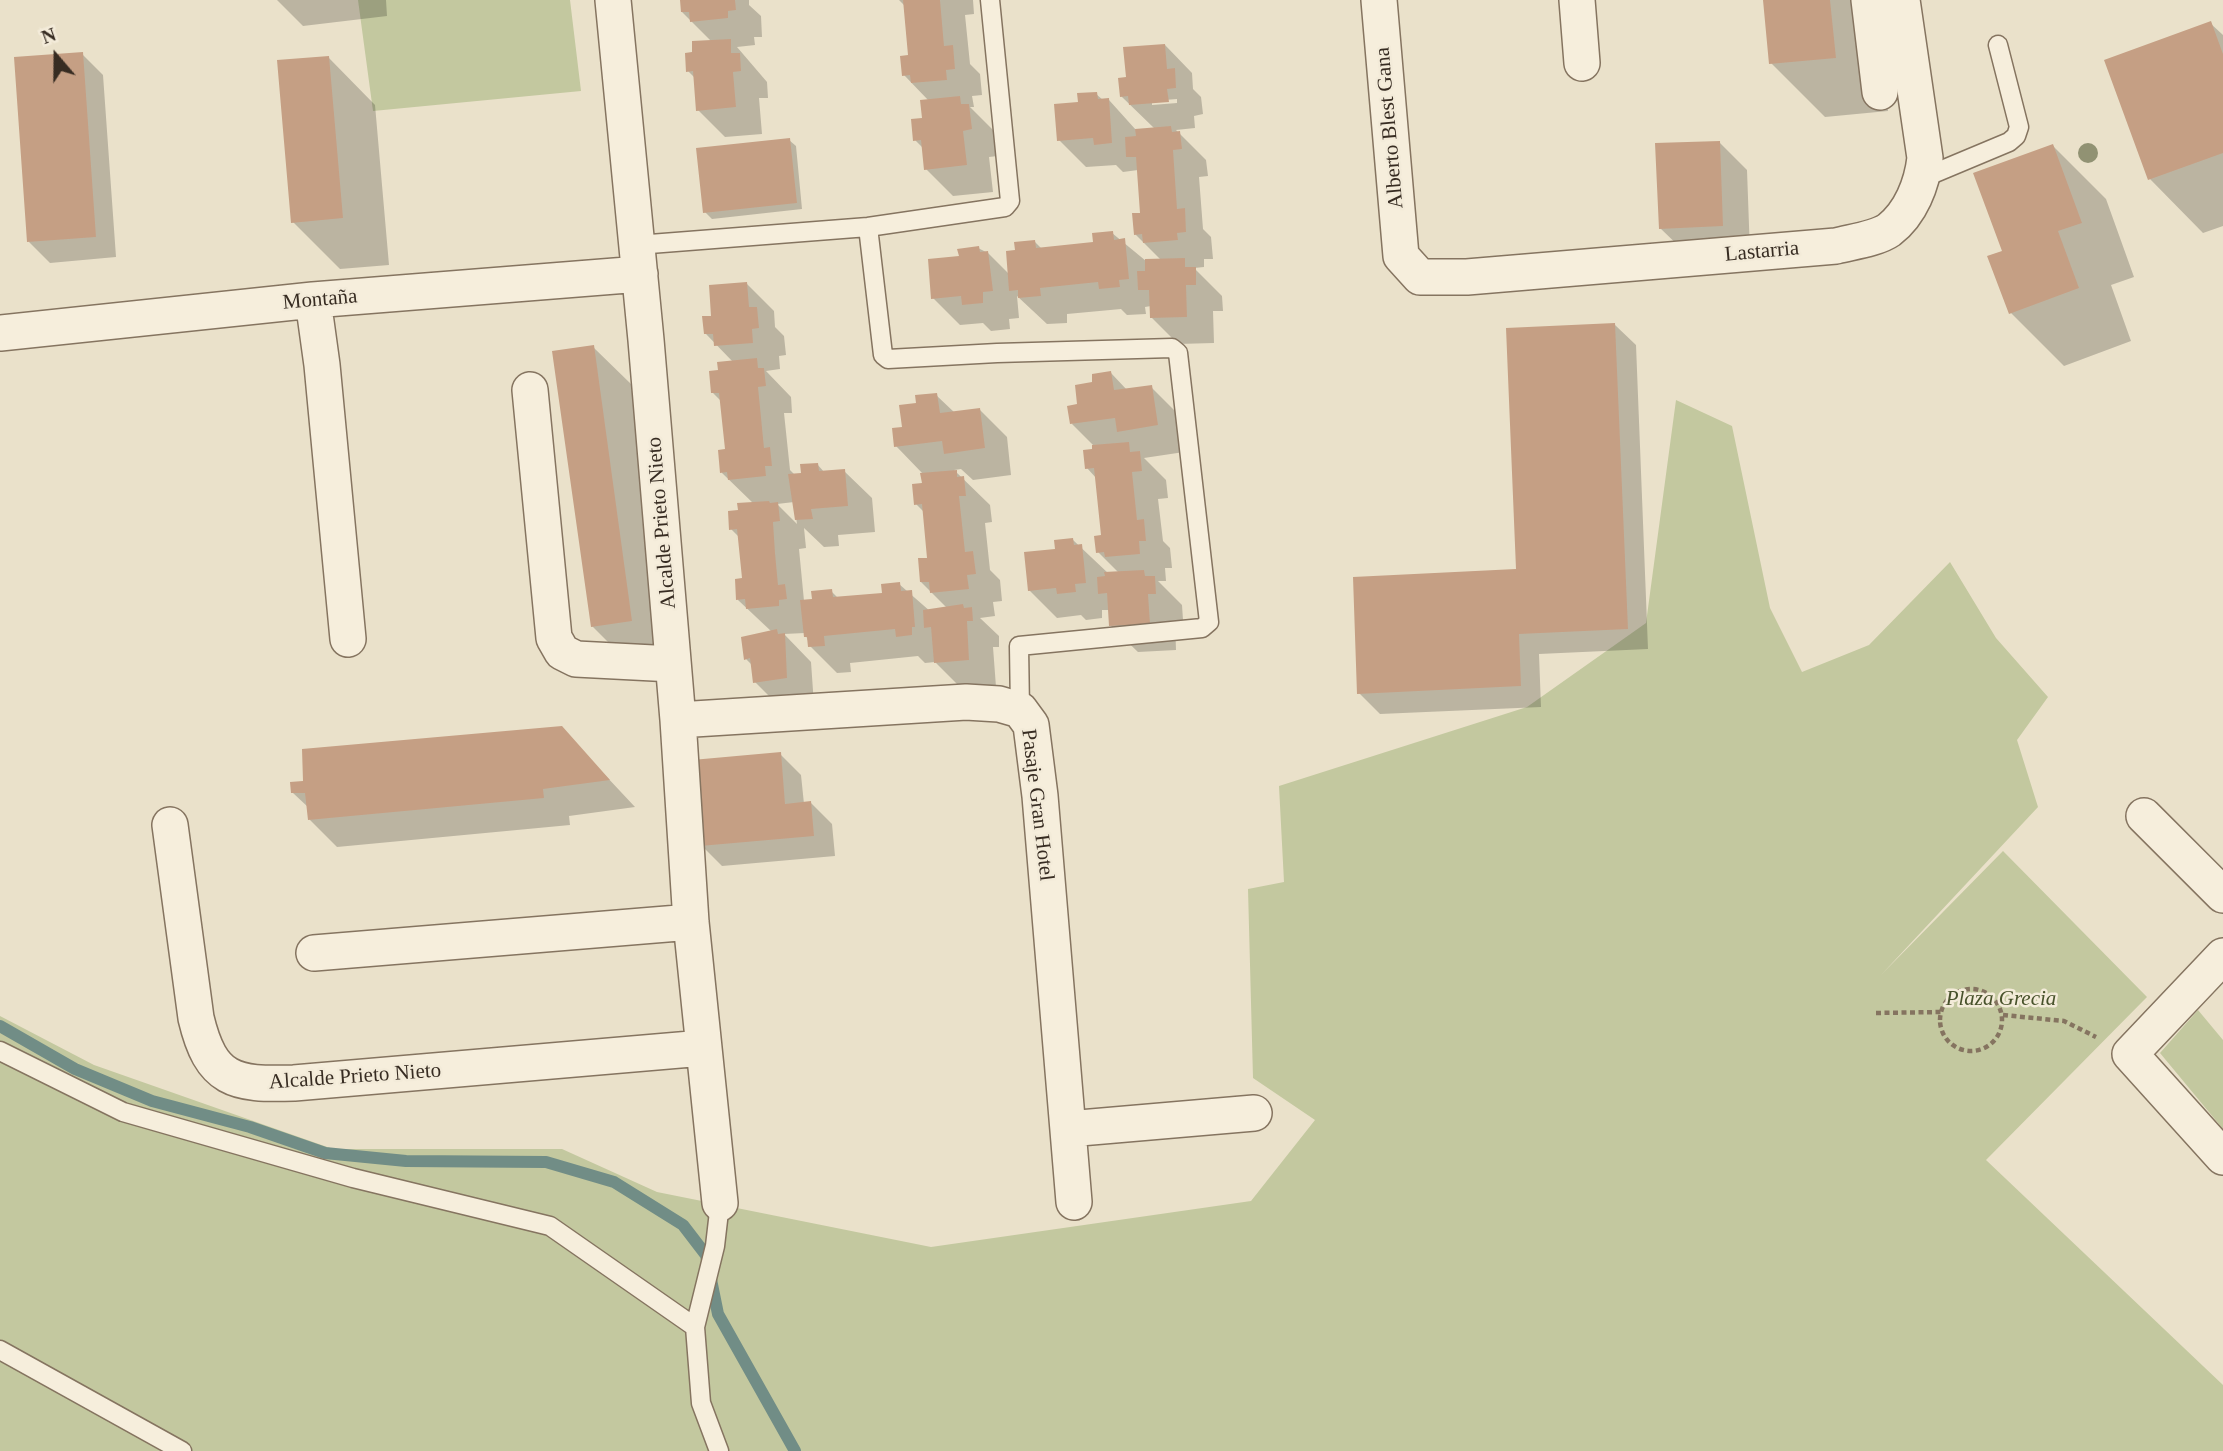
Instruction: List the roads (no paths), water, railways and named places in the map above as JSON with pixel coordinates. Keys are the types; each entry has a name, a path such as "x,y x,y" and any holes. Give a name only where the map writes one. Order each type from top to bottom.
{"street":[{"name":"Alcalde Prieto Nieto","path":"613,0 639,260 678,720 691,922 720,1203"},
{"name":"Alberto Blest Gana","path":"1379,0 1401,256"},
{"path":"1577,0 1582,64"},
{"path":"1869,0 1880,92"},
{"name":"Lastarria","path":"1401,256 1420,277 1467,277 1836,246 1888,231 1914,198 1923,178 1925,158 1902,0"},
{"name":"Montaña","path":"0,333 313,300 639,260"},
{"path":"313,300 322,365 348,639"},
{"path":"530,390 554,638 562,652 576,659 673,664"},
{"name":"Pasaje Gran Hotel","path":"678,720 966,702 999,704 1020,710 1031,725 1040,796 1074,1202"},
{"path":"2144,816 2223,895"},
{"name":"Alcalde Prieto Nieto","path":"170,825 196,1018 203,1047 220,1071 251,1084 295,1083 703,1048"},
{"path":"314,953 691,922"},
{"path":"2223,956 2130,1054 2223,1157"},
{"path":"1068,1129 1254,1113"}],"lane":[{"path":"639,260 1005,206 1010,201 990,0"},
{"path":"1923,178 2009,142 2016,136 2019,127 1998,45"},
{"path":"868,227 883,355 888,359 1172,348 1178,353 1209,622 1202,628 1020,646 1020,710"},
{"path":"0,1051 123,1112 353,1178 550,1226 695,1327"},
{"path":"719,1451 701,1403 695,1327 715,1246 720,1203"},
{"path":"0,1350 182,1451"}],"waterway":[{"path":"0,1026 75,1069 152,1101 250,1127 325,1153 406,1161 546,1162 614,1182 683,1225 706,1255 718,1314 795,1451"}],"park label":[{"name":"Plaza Grecia","path":"2001,999"}]}
